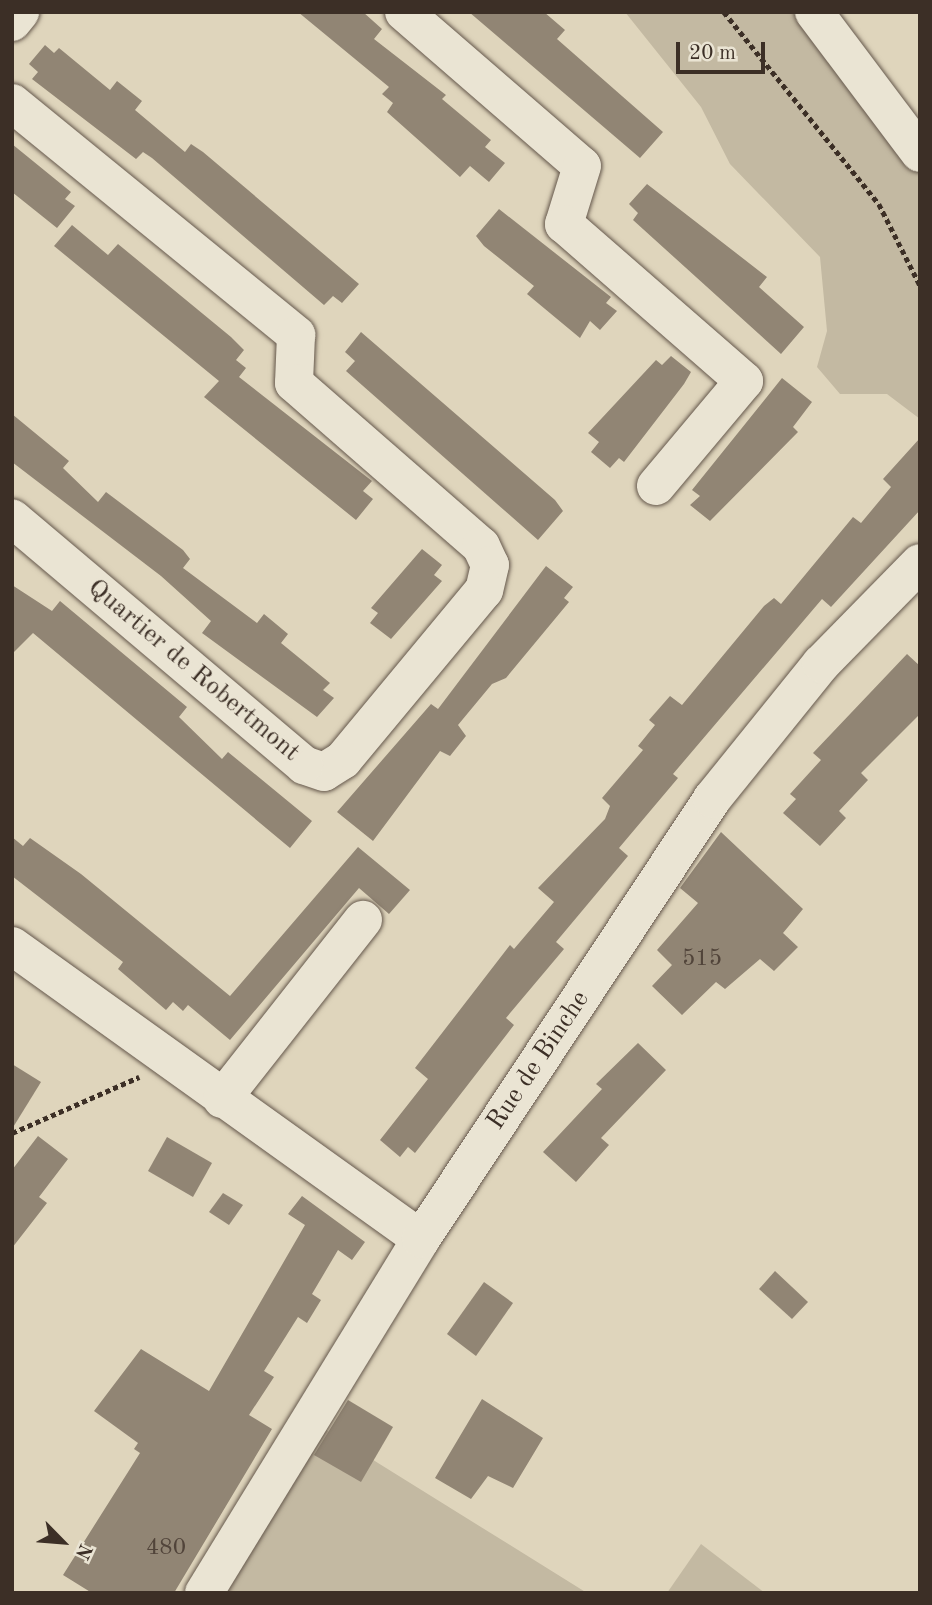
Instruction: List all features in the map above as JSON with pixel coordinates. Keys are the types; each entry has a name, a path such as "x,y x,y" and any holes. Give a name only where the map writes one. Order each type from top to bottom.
{"street":[{"path":"12,22 20,12"},
{"path":"404,12 582,166 564,224 744,381 656,486"},
{"path":"814,12 920,153"},
{"name":"Quartier de Robertmont","path":"12,103 296,335 294,383 481,546 490,565 484,590 343,760 324,772 304,765 12,518"},
{"name":"Rue de Binche","path":"204,1593 421,1239 712,799 812,674 920,563"},
{"path":"222,1099 363,920"},
{"path":"12,946 421,1239"}],"path":[{"path":"724,12 879,204 920,285"},
{"path":"12,1133 172,1061"}],"shaded area":[{"path":"625,12 814,12 920,153 920,419 887,394 840,394 817,367 827,331 820,257 730,164 701,107"},
{"path":"309,1419 378,1463 587,1593 204,1593"},
{"path":"701,1544 765,1593 667,1593"}],"building":[{"path":"298,12 363,12 382,29 374,39 446,95 442,99 491,140 485,147 505,163 489,182 470,166 460,177 387,112 393,103 382,94 389,87"},
{"path":"469,12 544,12 565,30 557,39 663,132 640,158"},
{"path":"45,45 54,53 59,48 110,90 117,81 142,101 135,110 185,152 191,144 203,152 359,284 342,303 333,296 324,305 152,158 143,152 136,159 32,79 38,72 29,64"},
{"path":"12,144 71,192 65,199 75,206 57,228 12,192"},
{"path":"647,184 767,277 759,287 804,327 781,354 633,220 638,213 629,204"},
{"path":"499,209 611,297 606,303 617,311 600,330 590,321 580,338 527,294 534,286 484,246 476,236"},
{"path":"72,225 108,255 118,244 231,337 244,350 236,360 246,368 239,377 372,481 363,491 373,499 356,520 204,397 219,381 54,246"},
{"path":"361,332 555,500 563,511 538,540 346,371 355,361 345,352"},
{"path":"671,356 691,372 624,462 619,458 610,468 591,452 599,442 588,433 656,360 662,365"},
{"path":"782,378 812,402 793,427 798,432 710,521 690,505 700,496 692,490"},
{"path":"12,414 69,461 63,468 98,502 106,492 183,550 190,559 183,568 257,623 264,614 288,634 281,643 330,683 323,690 334,698 317,717 202,633 211,621 161,576 12,462"},
{"path":"920,438 920,510 831,607 822,599 673,774 678,778 619,848 628,856 556,942 564,949 506,1018 514,1025 415,1153 408,1147 400,1157 380,1140 428,1079 415,1068 510,945 514,949 554,902 538,888 605,819 610,806 602,798 643,750 638,746 655,725 649,720 670,696 682,705 764,606 774,598 781,604 853,517 861,523 891,487 883,479"},
{"path":"422,549 442,565 434,575 442,581 391,639 370,623 378,613 371,608"},
{"path":"546,566 573,587 564,598 569,602 506,678 492,684 458,725 466,736 450,756 440,751 373,841 337,812 431,704 438,709"},
{"path":"12,585 52,611 60,601 187,707 179,717 222,759 228,752 312,821 290,848 33,633 12,654"},
{"path":"907,654 920,666 920,714 861,773 868,780 839,811 846,818 820,846 783,813 796,799 790,794 821,760 813,753"},
{"path":"721,832 803,909 783,933 798,947 774,971 760,959 725,989 716,982 682,1015 652,986 672,965 657,950 698,903 680,888"},
{"path":"12,837 23,846 30,838 81,874 230,996 358,847 410,890 389,914 359,888 230,1040 188,1005 183,1011 173,1002 166,1010 118,969 123,962 12,876"},
{"path":"638,1043 666,1070 601,1138 609,1145 576,1182 543,1152 602,1089 596,1084"},
{"path":"12,1064 41,1082 12,1129"},
{"path":"38,1136 68,1159 39,1197 47,1203 12,1248 12,1170"},
{"path":"167,1137 212,1163 193,1197 148,1171"},
{"path":"223,1193 243,1205 229,1225 209,1212"},
{"path":"302,1196 365,1242 352,1260 338,1250 312,1294 321,1300 307,1323 298,1317 264,1371 274,1377 249,1415 272,1429 174,1593 92,1593 63,1575 140,1453 134,1449 138,1443 94,1411 141,1349 209,1391 305,1225 288,1214"},
{"path":"775,1271 808,1302 792,1319 759,1289"},
{"path":"484,1282 513,1303 476,1356 447,1334"},
{"path":"482,1399 543,1438 513,1488 488,1476 471,1499 435,1478"},
{"path":"348,1400 393,1427 361,1482 314,1455"}]}
